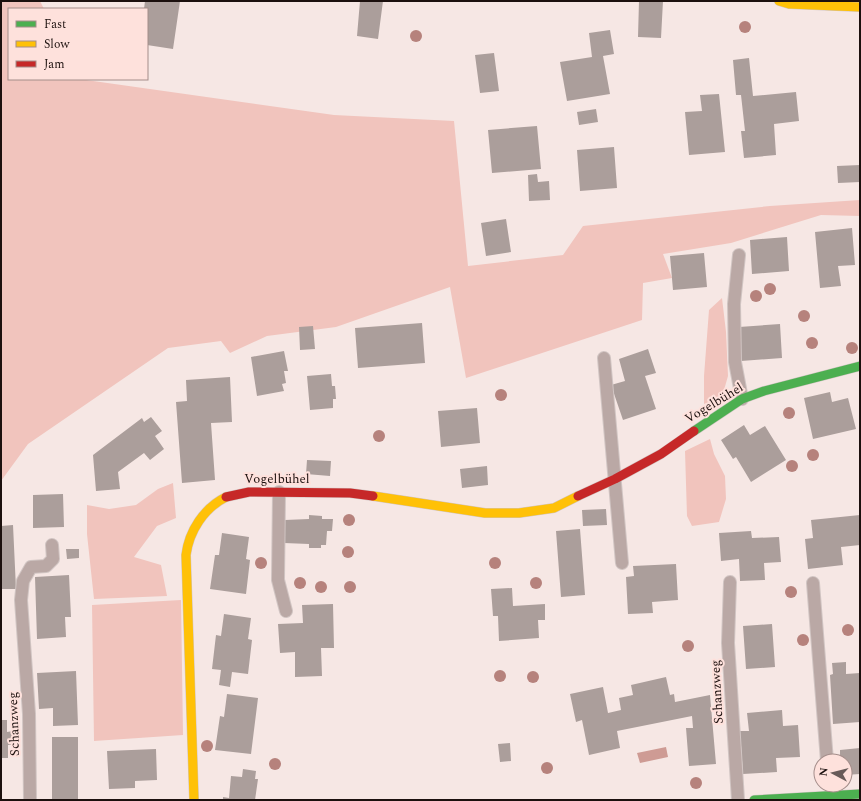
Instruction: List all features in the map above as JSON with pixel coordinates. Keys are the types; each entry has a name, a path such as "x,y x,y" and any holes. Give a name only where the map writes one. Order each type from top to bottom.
{"street":[{"path":"779,1 789,4 860,7"},
{"name":"Vogelbühel","path":"194,800 186,559 188,542 200,522 207,512 222,499 236,493 350,493 406,500 485,513 519,513 554,508 615,479 661,454 742,399 764,391 860,366"},
{"path":"754,800 813,792"}],"lane":[{"path":"739,255 734,304 735,362 742,399"},
{"path":"604,358 622,563"},
{"path":"279,492 278,580 286,611"},
{"name":"Schanzweg","path":"30,800 29,714 21,600 23,581 31,567 46,566 53,559 52,545"},
{"name":"Schanzweg","path":"730,582 728,644 738,800"},
{"path":"813,583 826,753"}],"shaded area":[{"path":"1,1 40,1 44,8 8,8 8,80 86,80 334,115 454,121 468,266 563,255 583,226 770,206 860,200 860,216 821,215 731,243 663,254 672,278 643,283 642,320 466,378 450,287 336,327 267,336 230,353 221,341 168,348 28,444 1,481"},
{"path":"722,298 726,332 728,376 722,397 704,404 704,376 709,310"},
{"path":"710,439 714,454 725,476 726,499 719,522 692,526 687,516 685,451"},
{"path":"173,483 176,518 157,526 134,557 161,565 167,596 94,599 87,534 87,505 109,509 136,505 158,489"},
{"path":"181,600 183,735 94,741 92,605"},
{"path":"666,747 668,757 640,763 637,753"}],"building":[{"path":"145,1 180,1 173,49 148,45 148,8 144,8"},
{"path":"360,1 383,1 378,39 357,36"},
{"path":"639,1 663,1 661,38 638,37"},
{"path":"610,30 614,54 603,56 610,94 567,101 560,62 592,57 589,33"},
{"path":"494,53 499,91 480,93 475,55"},
{"path":"749,58 753,96 796,92 799,121 774,124 776,155 744,158 741,131 745,131 741,95 736,95 733,60"},
{"path":"719,94 725,152 689,155 685,112 702,111 700,95"},
{"path":"596,109 598,122 579,125 577,112"},
{"path":"537,126 541,169 492,173 488,130"},
{"path":"614,147 617,188 580,191 577,150"},
{"path":"860,165 860,182 838,183 837,166"},
{"path":"537,174 538,182 549,181 550,200 529,201 528,175"},
{"path":"506,219 511,252 486,256 481,223"},
{"path":"852,228 855,265 838,266 841,286 820,288 815,232"},
{"path":"787,237 789,271 752,274 750,240"},
{"path":"704,253 707,287 673,290 670,256"},
{"path":"422,323 425,363 358,368 355,328"},
{"path":"780,324 782,358 741,361 739,327"},
{"path":"313,326 315,349 300,350 299,327"},
{"path":"648,349 656,373 645,376 656,409 623,420 611,385 625,381 619,359"},
{"path":"284,351 288,371 284,371 286,383 282,384 284,391 257,396 251,357"},
{"path":"331,374 332,386 335,386 336,399 333,399 333,408 310,410 307,376"},
{"path":"230,377 232,422 211,423 215,480 182,483 176,402 187,401 186,380"},
{"path":"830,392 832,402 848,398 856,429 813,439 804,398"},
{"path":"477,408 480,443 441,447 438,411"},
{"path":"151,417 162,431 155,436 164,449 150,460 144,453 118,472 120,489 96,491 93,455 142,418 144,422"},
{"path":"744,425 750,435 765,426 786,460 751,482 736,457 733,459 721,440"},
{"path":"307,460 331,461 330,476 306,474"},
{"path":"487,466 488,485 462,488 460,469"},
{"path":"63,494 64,527 33,528 33,495"},
{"path":"606,509 607,525 583,526 582,510"},
{"path":"309,515 322,516 322,519 333,519 332,531 327,531 326,545 321,545 321,548 309,548 309,544 284,543 285,520 309,519"},
{"path":"860,515 860,545 841,547 843,565 808,569 805,539 813,538 811,520"},
{"path":"13,525 16,589 1,589 1,526"},
{"path":"580,529 585,595 561,597 556,531"},
{"path":"751,531 752,538 779,537 781,562 764,563 765,580 740,581 739,559 721,561 719,533"},
{"path":"222,533 249,537 246,559 250,560 246,594 210,589 215,555 219,555"},
{"path":"66,549 79,549 79,558 67,559"},
{"path":"676,564 678,600 652,602 653,613 628,614 626,577 634,576 633,566"},
{"path":"69,575 71,617 65,617 66,637 37,639 35,577"},
{"path":"512,588 513,606 545,604 545,620 538,620 539,638 499,641 498,616 493,616 491,589"},
{"path":"333,604 334,648 321,648 322,676 295,677 295,652 280,653 278,624 303,623 302,605"},
{"path":"224,614 251,618 248,639 252,640 248,674 232,672 230,687 219,685 221,670 212,669 216,635 221,636"},
{"path":"772,624 775,667 746,669 743,626"},
{"path":"846,662 846,674 860,673 860,722 833,724 830,675 833,674 832,663"},
{"path":"76,671 78,725 53,726 53,708 39,709 37,673"},
{"path":"666,677 670,695 674,694 675,702 710,695 716,764 689,766 686,728 693,728 692,716 617,731 620,748 589,755 582,720 576,722 570,694 603,687 608,713 621,710 619,698 633,695 631,685"},
{"path":"227,694 258,698 251,754 215,750 220,716 224,717"},
{"path":"782,710 783,726 798,725 800,757 776,758 777,772 743,774 740,731 749,731 747,713"},
{"path":"1,720 7,720 7,732 13,731 14,745 8,745 8,758 1,758"},
{"path":"52,737 78,737 78,800 52,800"},
{"path":"510,743 511,761 500,762 498,744"},
{"path":"860,748 860,774 853,774 853,753 840,753 840,750"},
{"path":"156,749 157,780 135,781 135,788 109,789 107,751"},
{"path":"243,769 256,771 255,779 258,779 255,800 223,800 223,797 229,798 231,776 242,777"}],"traffic: fast":[{"path":"694,431 742,399 764,391 860,366"},
{"path":"754,800 860,794"}],"traffic: slow":[{"path":"779,1 789,4 860,7"},
{"path":"373,496 485,513 519,513 554,508 578,496"},
{"path":"194,800 186,555 190,537 199,521 211,507 226,497"}],"traffic: jam":[{"path":"578,496 615,479 661,454 694,431"},
{"path":"226,497 249,492 350,493 373,496"}]}
